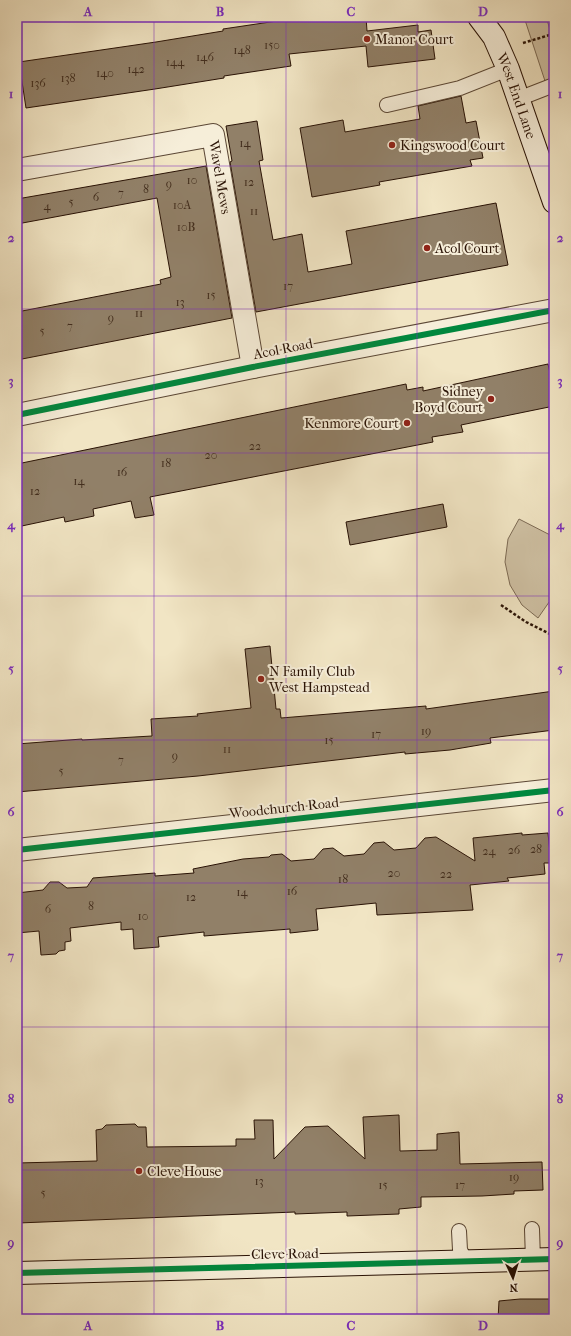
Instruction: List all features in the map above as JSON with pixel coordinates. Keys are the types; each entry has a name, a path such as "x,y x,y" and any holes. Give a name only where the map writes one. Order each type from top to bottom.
{"street":[{"name":"West End Lane","path":"479,17 491,32 504,60 554,202"},
{"name":"Wavel Mews","path":"17,170 213,135 253,367"},
{"name":"Acol Road","path":"17,415 253,367 554,310"},
{"name":"Woodchurch Road","path":"17,850 554,790"},
{"name":"Cleve Road","path":"17,1273 544,1260"}],"lane":[{"path":"387,105 460,88 504,60"},
{"path":"518,99 554,85"},
{"path":"532,1229 544,1260"},
{"path":"459,1231 460,1250 466,1261"}],"path":[{"path":"504,60 553,34"},
{"path":"501,605 526,622 554,636"}],"shaded area":[{"path":"524,17 546,17 554,42 554,77 545,81"},
{"path":"519,519 554,537 554,549 551,558 554,571 554,595 538,618 522,605 510,585 505,562 508,539"}],"building":[{"path":"304,17 366,17 367,31 418,25 418,32 431,30 435,59 368,67 366,46 289,54 291,66 224,76 224,78 155,89 26,108 19,62 156,42 223,31 223,29"},
{"name":"Kingswood Court","path":"461,96 466,123 476,121 483,158 470,160 472,166 379,182 380,185 312,197 300,128 343,120 345,132 420,119 418,106"},
{"path":"257,121 263,160 259,161 273,240 302,234 308,272 352,264 346,231 496,203 508,265 256,312 230,162 232,161 226,126"},
{"path":"206,166 232,318 17,360 17,312 161,284 160,280 171,277 157,198 17,224 17,199"},
{"path":"548,364 554,391 554,406 461,425 463,432 432,437 433,442 150,497 154,515 135,518 131,501 93,509 94,516 65,522 64,517 17,527 17,464 406,384 407,390 423,387 423,391"},
{"path":"443,504 447,527 350,545 346,522"},
{"path":"270,646 276,709 280,709 281,718 426,706 426,709 554,691 554,730 490,738 491,743 450,750 405,754 405,752 198,776 17,792 17,744 152,736 151,719 198,716 197,714 251,708 245,649"},
{"path":"522,833 522,835 548,833 551,863 544,863 545,874 507,878 509,881 470,885 473,910 377,915 376,903 316,909 318,930 290,933 290,929 204,936 204,932 158,937 159,947 134,949 133,929 121,930 121,922 70,928 71,941 65,942 65,950 59,951 56,954 41,955 39,931 17,933 17,893 43,890 50,882 59,882 67,888 87,887 93,878 155,873 155,876 194,873 193,869 243,859 269,857 271,855 282,854 291,861 314,859 323,849 333,848 344,856 364,854 374,843 384,842 394,850 416,848 425,838 436,837 475,861 473,838"},
{"path":"399,1115 400,1151 437,1150 437,1134 459,1132 460,1164 542,1162 543,1190 514,1191 514,1194 482,1196 421,1197 421,1207 399,1209 399,1214 347,1216 347,1212 295,1214 295,1212 18,1223 17,1163 97,1161 96,1130 102,1129 106,1125 135,1124 138,1127 146,1127 147,1147 236,1146 236,1139 255,1139 254,1120 273,1120 274,1159 305,1127 328,1126 365,1159 363,1117"},
{"path":"520,1299 554,1299 554,1319 498,1319 499,1301"}],"cycle path":[{"path":"17,415 253,367 554,310"},
{"path":"17,850 554,790"},
{"path":"17,1273 554,1259"}],"place":[{"name":"Manor Court","path":"367,39"},
{"name":"Kingswood Court","path":"392,145"},
{"name":"Acol Court","path":"427,248"},
{"name":"Sidney Boyd Court","path":"491,399"},
{"name":"Kenmore Court","path":"407,423"},
{"name":"N Family Club West Hampstead","path":"261,679"},
{"name":"Cleve House","path":"139,1171"}]}
